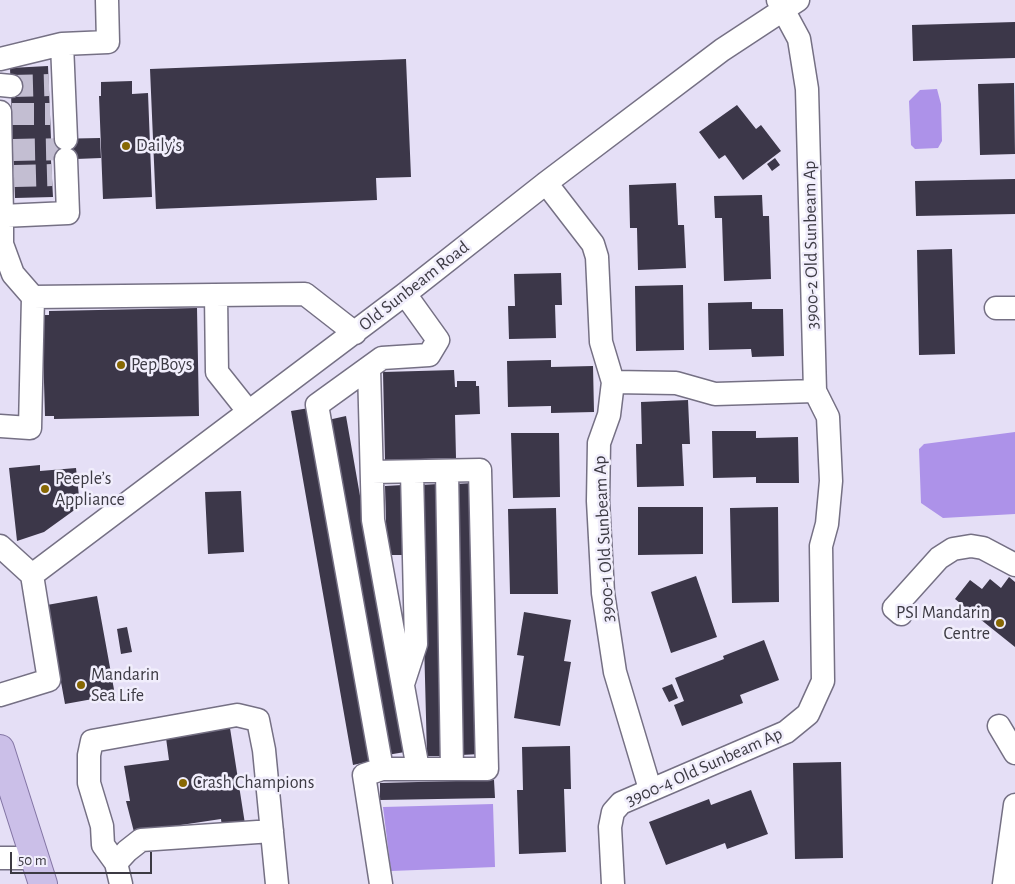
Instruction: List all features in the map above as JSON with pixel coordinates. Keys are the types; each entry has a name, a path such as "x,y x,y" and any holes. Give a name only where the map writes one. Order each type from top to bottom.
{"main road":[{"path":"1,754 44,884"}],"street":[{"path":"0,59 62,44 108,42 107,0"},
{"name":"Old Sunbeam Road","path":"32,575 354,333 546,183 786,3"},
{"name":"3900-2 Old Sunbeam Ap","path":"786,3 799,39 806,89 815,391 828,417 831,481"},
{"path":"1,216 68,213 57,114 56,85 62,44"},
{"path":"0,426 30,428 33,297 13,274 2,244 1,216 8,176 4,113"},
{"name":"3900-1 Old Sunbeam Ap","path":"546,183 593,244 597,257 601,342 613,382 609,415 599,444 598,500 603,593 615,672 650,789"},
{"path":"33,297 305,294 354,333"},
{"path":"382,769 317,405 382,358 429,355 438,340 405,294"},
{"path":"216,295 217,372 248,411"},
{"path":"369,368 373,520 418,769"},
{"path":"613,382 676,382 715,394 815,391"},
{"path":"372,472 480,470 487,769 382,769 364,775 381,884"},
{"path":"446,471 452,769"},
{"path":"403,685 416,644 412,472"},
{"name":"3900-4 Old Sunbeam Ap","path":"613,884 610,827 613,812 621,803 786,732 808,714 823,681 821,546 828,524 831,481"},
{"path":"0,546 32,575 49,680 0,696"},
{"path":"901,614 894,608 938,558 953,549 971,546 983,548 1015,565"},
{"path":"119,874 103,845 102,826 89,783 89,755 92,741 237,715 258,720 264,750 277,884"},
{"path":"999,726 1015,753"},
{"path":"1004,884 1015,805"},
{"path":"119,874 127,851 141,840 272,831"},
{"path":"0,858 34,858"}],"shaded area":[{"path":"937,89 941,104 942,141 938,148 915,149 911,145 909,101 920,90"},
{"path":"1015,432 1015,514 943,518 921,503 919,449 924,444"},
{"path":"493,804 495,867 391,871 383,807"}],"building":[{"path":"1015,22 1015,58 913,61 912,25"},
{"path":"406,59 411,177 376,178 377,200 156,209 150,69"},
{"path":"48,66 51,139 100,138 101,158 51,160 53,197 15,198 10,68"},
{"name":"Daily’s","path":"132,81 132,94 148,93 152,197 103,199 99,96 101,96 101,82"},
{"path":"1014,83 1015,154 980,155 978,84"},
{"path":"737,105 756,129 761,125 781,151 743,180 725,155 719,159 699,132"},
{"path":"775,158 780,165 772,171 767,164"},
{"path":"1015,179 1015,214 916,216 915,181"},
{"path":"676,183 678,225 684,225 686,268 638,270 637,228 630,228 629,185"},
{"path":"762,195 763,216 769,216 771,279 724,281 722,218 715,218 714,196"},
{"path":"952,249 955,354 919,355 917,250"},
{"path":"561,273 562,305 555,305 556,338 509,339 508,306 515,306 514,274"},
{"path":"683,285 684,350 636,351 635,286"},
{"path":"752,302 752,309 783,309 784,356 752,357 751,349 709,350 708,303"},
{"name":"Pep Boys","path":"197,308 199,416 54,419 54,416 45,416 42,315 49,315 49,311"},
{"path":"551,360 551,367 593,366 594,412 551,413 551,406 508,407 507,361"},
{"path":"454,370 455,387 457,387 457,381 476,381 476,386 479,386 480,414 455,415 456,458 385,460 383,372"},
{"path":"688,400 690,444 682,444 684,486 637,487 636,444 642,444 641,402"},
{"path":"309,408 371,761 353,765 291,411"},
{"path":"346,416 405,752 387,755 328,420"},
{"path":"712,431 756,431 756,438 798,437 799,483 756,483 756,477 713,478"},
{"path":"511,433 559,433 560,497 513,498"},
{"name":"Peeple’s Appliance","path":"40,465 40,471 76,468 80,506 44,532 17,541 9,468"},
{"path":"473,483 480,754 461,755 455,484"},
{"path":"438,484 445,756 427,756 420,485"},
{"path":"403,485 405,555 387,555 385,486"},
{"path":"241,491 244,552 208,554 205,492"},
{"path":"638,507 703,507 703,554 638,555"},
{"path":"778,507 779,602 732,603 730,508"},
{"path":"556,508 558,594 510,594 508,509"},
{"path":"696,576 717,637 671,653 651,592"},
{"name":"PSI Mandarin Centre","path":"1009,577 1015,582 1015,647 955,599 970,580 982,589 990,579 1001,588"},
{"path":"97,596 115,695 65,704 47,605"},
{"path":"524,612 571,620 564,661 571,662 560,726 514,718 524,656 517,655"},
{"path":"127,627 132,652 121,654 117,629"},
{"path":"764,640 779,680 740,695 743,703 682,726 674,705 684,701 675,678 724,659 723,656"},
{"path":"672,684 678,698 669,702 662,688"},
{"name":"Crash Champions","path":"230,728 245,824 222,827 221,819 134,832 126,801 130,801 124,766 169,760 166,738"},
{"path":"570,746 571,789 564,789 566,852 519,854 517,790 523,790 522,747"},
{"path":"841,762 843,858 795,859 793,763"},
{"path":"494,780 495,798 380,800 380,783"},
{"path":"751,790 768,834 727,849 725,843 666,865 649,822 709,799 711,805"}],"tunnel":[{"path":"11,86 49,85"},
{"path":"12,114 50,114"},
{"path":"13,150 66,149"},
{"path":"14,176 52,175"}],"place":[{"name":"Daily’s","path":"126,146"},
{"name":"Pep Boys","path":"121,365"},
{"name":"Peeple’s Appliance","path":"45,489"},
{"name":"PSI Mandarin Centre","path":"1000,623"},
{"name":"Mandarin Sea Life","path":"81,685"},
{"name":"Crash Champions","path":"183,783"}]}
